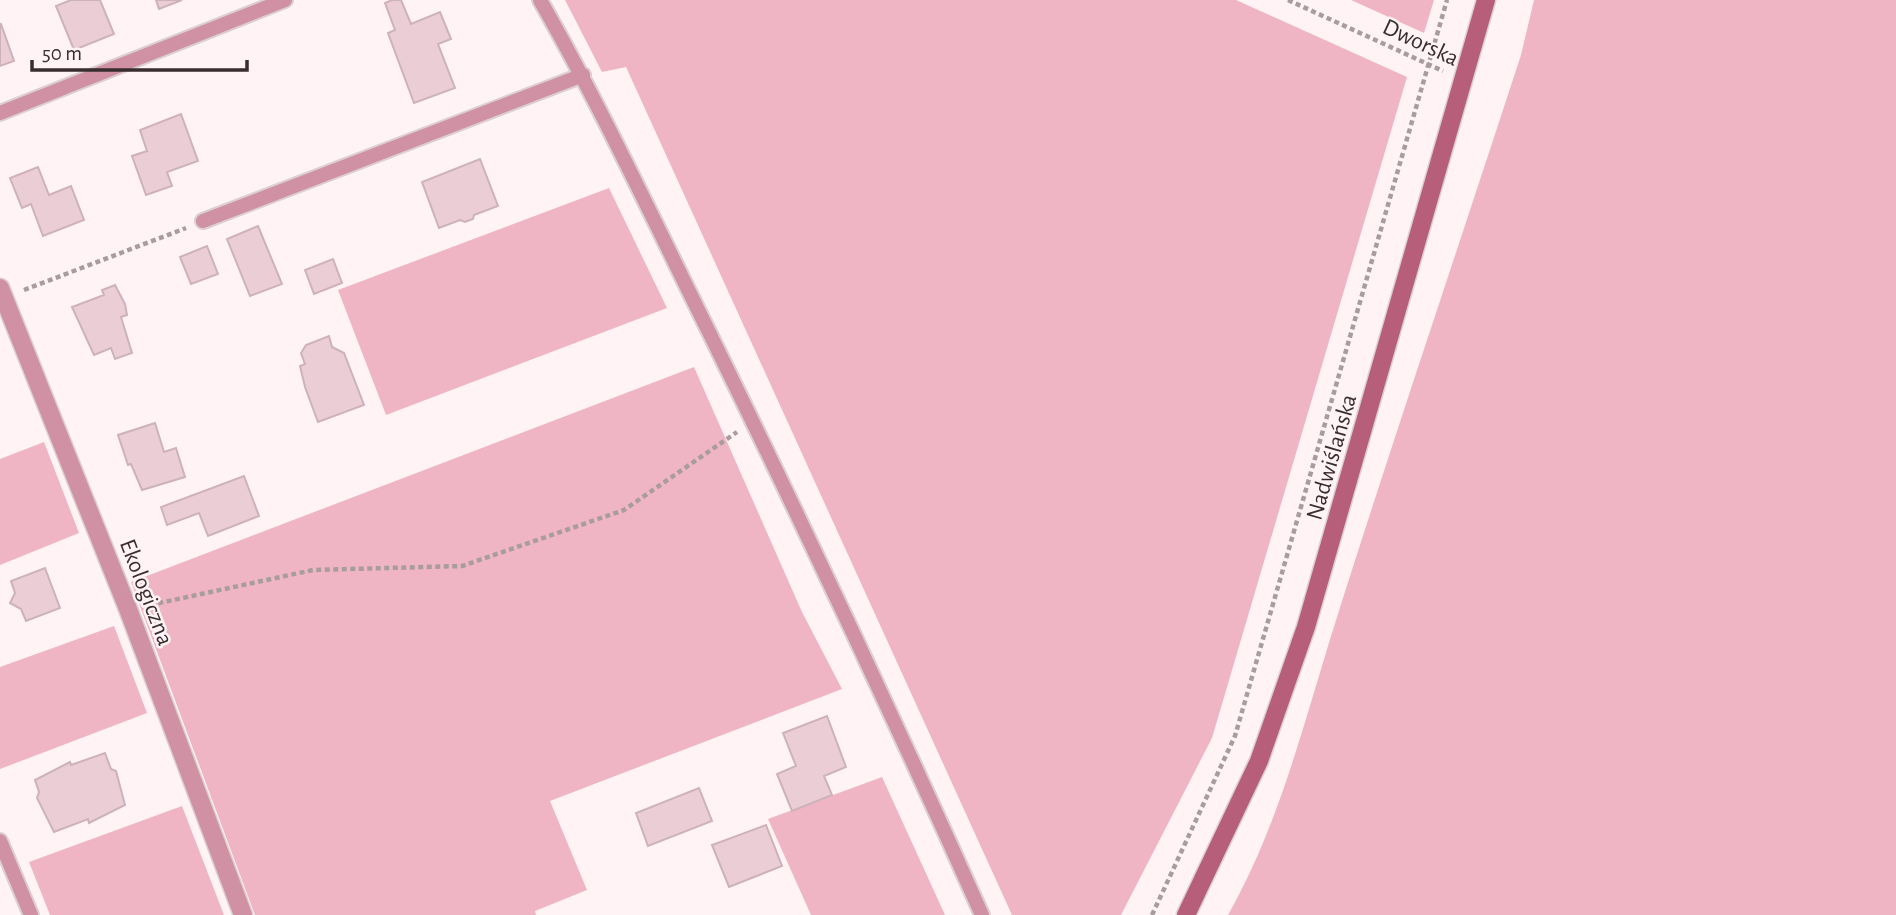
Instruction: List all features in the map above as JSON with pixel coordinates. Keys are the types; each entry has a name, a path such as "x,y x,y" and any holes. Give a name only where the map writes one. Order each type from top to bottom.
{"main road":[{"name":"Nadwiślańska","path":"1186,915 1232,823 1290,674 1333,540 1486,0"}],"street":[{"name":"Ekologiczna","path":"2,293 128,609 243,915"}],"lane":[{"path":"0,113 285,0"},
{"path":"540,0 583,75 753,422 900,731 982,915"},
{"path":"203,221 583,75"},
{"path":"0,841 30,915"}],"path":[{"name":"Dworska","path":"1288,0 1462,81"},
{"path":"1152,915 1236,736 1447,0"},
{"path":"2,293 203,221"},
{"path":"128,609 313,570 462,566 624,510 753,422"}],"shaded area":[{"path":"565,0 1236,0 1407,77 1212,738 1121,915 1012,915 626,67 602,72"},
{"path":"1351,0 1434,0 1424,33"},
{"path":"1534,0 1896,0 1896,915 1228,915 1248,877 1280,799 1521,55"},
{"path":"609,188 667,308 386,415 338,290"},
{"path":"694,367 802,612 842,689 550,801 587,890 535,911 536,915 255,915 131,582"},
{"path":"44,442 79,533 0,565 0,459"},
{"path":"114,626 147,713 0,769 0,667"},
{"path":"882,777 945,915 811,915 768,819"},
{"path":"182,806 224,915 50,915 29,862"}],"building":[{"path":"71,0 100,0 114,34 74,50 56,6"},
{"path":"156,0 182,0 159,9"},
{"path":"401,0 411,24 440,12 451,39 438,44 455,88 414,103 388,33 395,30 385,3"},
{"path":"0,25 14,61 0,66"},
{"path":"181,114 198,161 167,172 172,186 146,195 132,156 147,151 140,130"},
{"path":"480,159 498,206 474,215 473,219 465,222 460,220 439,228 422,182"},
{"path":"38,167 49,195 71,186 84,220 43,236 31,204 22,208 10,178"},
{"path":"258,226 282,284 250,296 227,239"},
{"path":"207,246 218,274 191,284 180,257"},
{"path":"333,259 342,283 314,294 305,270"},
{"path":"115,285 125,304 127,315 121,317 132,353 115,359 111,348 94,355 72,307 104,295 102,290"},
{"path":"329,336 332,347 344,353 364,405 318,422 305,387 300,366 305,364 301,353 306,345"},
{"path":"155,423 164,452 176,448 185,477 142,490 131,464 128,465 118,435"},
{"path":"244,476 259,516 208,536 199,513 167,525 161,507"},
{"path":"45,568 60,608 26,621 21,609 10,603 15,593 11,581"},
{"path":"827,716 846,767 824,776 832,795 792,811 777,774 796,766 783,733"},
{"path":"105,753 111,769 116,771 125,805 89,823 88,819 54,832 37,798 39,792 35,780 70,762 71,765"},
{"path":"699,788 712,821 648,846 636,813"},
{"path":"766,825 782,866 729,887 712,845"}]}
